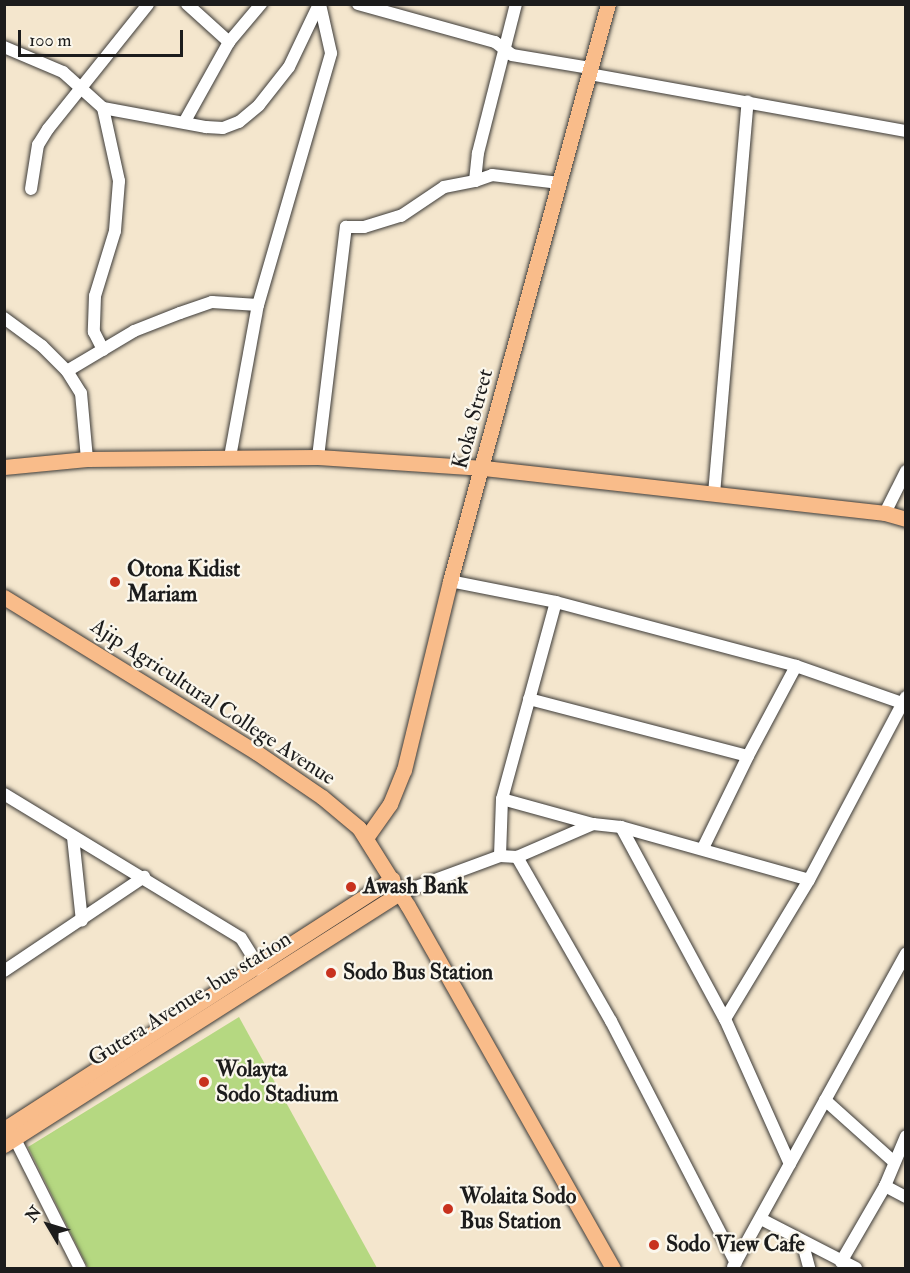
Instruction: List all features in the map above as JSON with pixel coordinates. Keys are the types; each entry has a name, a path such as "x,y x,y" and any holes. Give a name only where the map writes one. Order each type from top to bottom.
{"main road":[{"name":"Koka Street","path":"366,838 390,804 404,770 450,581 484,468 608,4"},
{"path":"4,467 87,459 318,457 484,468 885,513 906,519"},
{"name":"Ajip Agricultural College Avenue","path":"4,597 256,752 322,797 366,838 396,886 613,1269"},
{"path":"8,1138 396,886"}],"street":[{"path":"31,189 38,145 148,4"},
{"path":"187,4 229,42"},
{"path":"185,121 229,42 261,4"},
{"path":"103,108 223,128 239,122 259,105 297,54 319,4"},
{"path":"230,457 258,305 331,53 319,4"},
{"path":"358,4 495,42 512,55 906,131"},
{"path":"475,181 478,153 507,49 516,4"},
{"path":"4,47 44,62 82,88 103,108 119,181 115,231 95,296 94,332 103,350"},
{"path":"714,494 748,101"},
{"path":"318,457 346,227 364,227 401,216 444,188 492,175 560,183"},
{"path":"67,370 134,331 212,302 258,305"},
{"path":"4,318 42,346 67,370 81,393 87,459"},
{"path":"885,513 906,471"},
{"path":"450,581 556,602 796,666 904,700 808,880 725,1019"},
{"path":"500,856 502,799 556,602"},
{"path":"702,848 796,666"},
{"path":"529,699 748,756"},
{"path":"4,794 241,938 262,972"},
{"path":"502,799 593,824 621,827 702,848 808,880"},
{"path":"396,886 500,856 517,857 593,824"},
{"path":"621,827 725,1019 790,1164"},
{"path":"73,837 82,921"},
{"path":"517,857 611,1021 734,1266"},
{"path":"4,971 82,921 144,877"},
{"path":"734,1266 906,954"},
{"path":"825,1100 894,1162"},
{"path":"841,1262 885,1185 906,1136"},
{"path":"8,1138 80,1269"},
{"path":"885,1185 906,1197"},
{"path":"761,1219 856,1269"},
{"path":"802,1241 809,1269"}],"green space":[{"name":"Wolayta Sodo Stadium","path":"239,1017 377,1268 88,1268 28,1147"}],"place":[{"name":"Otona Kidist Mariam","path":"115,582"},
{"name":"Awash Bank","path":"351,887"},
{"name":"Sodo Bus Station","path":"331,973"},
{"name":"Wolayta Sodo Stadium","path":"204,1082"},
{"name":"Wolaita Sodo Bus Station","path":"448,1209"},
{"name":"Sodo View Cafe","path":"654,1245"}]}
